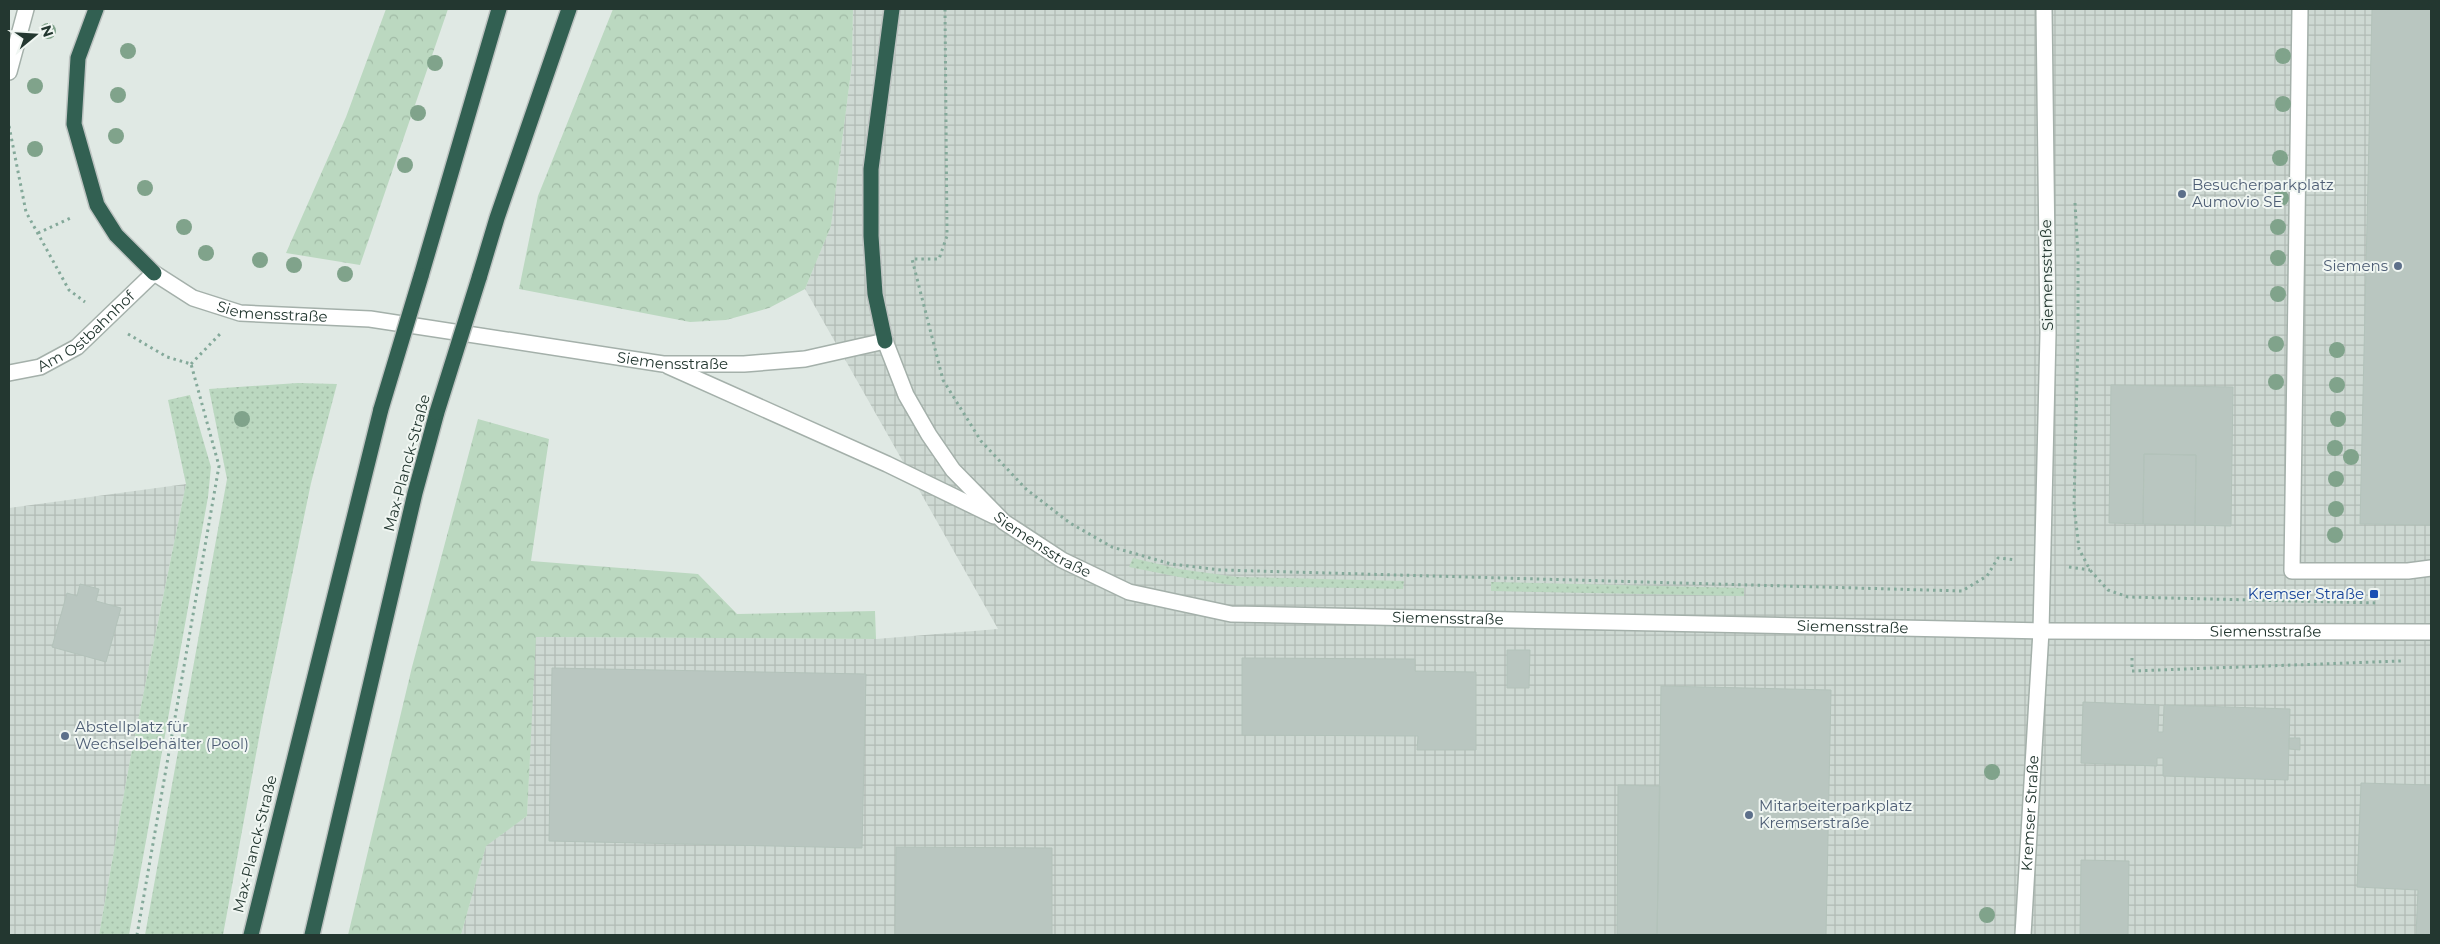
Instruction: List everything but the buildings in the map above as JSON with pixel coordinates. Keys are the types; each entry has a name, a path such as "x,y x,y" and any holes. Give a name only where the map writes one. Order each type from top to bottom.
{"highway":[{"path":"96,9 78,58 74,124 97,205 116,235 154,273"},
{"name":"Max-Planck-Straße","path":"251,935 381,409 499,9"},
{"name":"Max-Planck-Straße","path":"312,935 415,493 437,412 497,218 569,9"},
{"path":"561,31 574,9"},
{"path":"885,341 875,294 871,236 871,169 892,9"}],"street":[{"path":"9,72 26,9"},
{"name":"Siemensstraße","path":"2041,631 2041,563 2048,334 2044,9"},
{"path":"2300,9 2292,571 2408,571 2431,568"},
{"name":"Siemensstraße","path":"154,273 193,298 240,313 370,319 663,364 744,364 806,359 885,341 906,395 929,435 953,470 1004,522 1062,560 1129,592 1232,614 2041,631 2431,632"},
{"name":"Am Ostbahnhof","path":"9,373 40,367 69,351 107,319 154,273"},
{"path":"663,364 887,464 1004,522"},
{"name":"Kremser Straße","path":"2023,935 2041,631"}],"path":[{"path":"945,9 947,236 939,259 912,259 942,380 981,441 1026,489 1070,523 1112,547 1171,564 1221,570 1962,591 1987,576 1998,558 2090,570"},
{"path":"9,126 26,212 69,290 140,342 167,357 191,364"},
{"path":"2075,201 2078,256 2078,334 2074,506 2079,549 2090,570 2108,590 2128,597 2384,603"},
{"path":"38,233 97,205"},
{"path":"191,364 240,313"},
{"path":"136,935 219,466 191,364"}],"shaded area":[{"path":"853,9 2431,9 2431,935 461,935 486,845 527,816 535,637 876,639 998,629 805,289 831,225 852,64"},
{"path":"186,484 130,760 99,935 9,935 9,508"}],"green space":[{"path":"386,9 448,9 360,265 286,253 346,117"},
{"path":"613,9 853,9 852,64 831,226 805,289 769,308 726,320 690,322 519,289 538,196"},
{"path":"298,383 337,384 311,483 263,716 223,935 145,935 227,479 209,389"},
{"path":"190,395 211,467 208,497 129,935 99,935 130,760 186,484 168,400"},
{"path":"478,419 549,439 531,561 698,574 737,614 875,611 876,639 536,637 527,816 486,846 461,935 348,935 412,667"},
{"path":"1133,558 1179,569 1237,577 1404,581 1403,589 1238,586 1129,567"},
{"path":"1491,582 1744,588 1744,596 1491,591"}],"place":[{"name":"Besucherparkplatz Aumovio SE","path":"2182,194"},
{"name":"Siemens","path":"2398,266"},
{"name":"Kremser Straße","path":"2374,594"},
{"name":"Abstellplatz für Wechselbehälter (Pool)","path":"65,736"},
{"name":"Mitarbeiterparkplatz Kremserstraße","path":"1749,815"}]}
